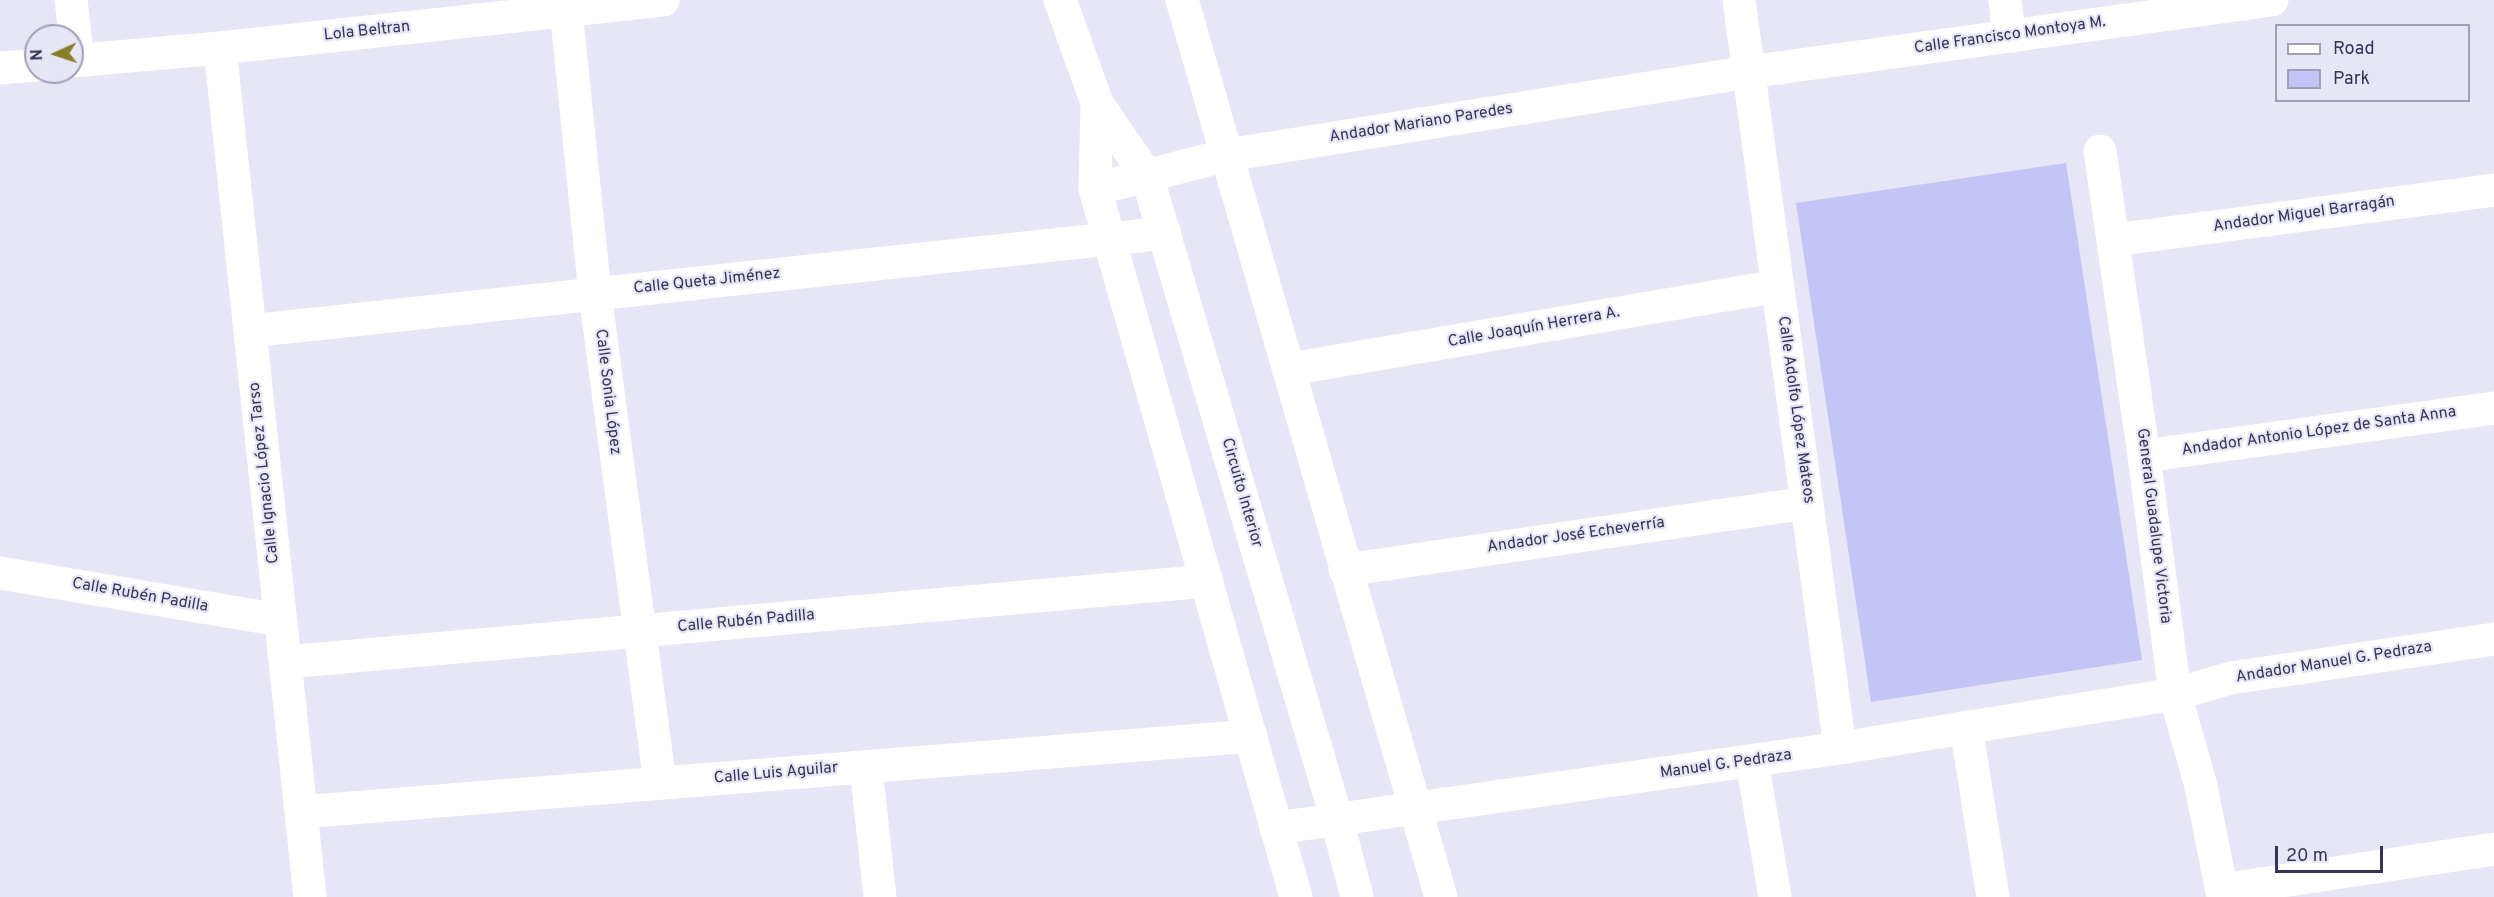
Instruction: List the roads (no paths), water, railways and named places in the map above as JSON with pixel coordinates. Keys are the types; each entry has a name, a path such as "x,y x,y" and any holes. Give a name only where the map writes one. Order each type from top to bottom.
{"street":[{"path":"70,0 72,24"},
{"name":"Lola Beltran","path":"84,60 220,48 566,5 663,0"},
{"name":"Circuito Interior","path":"1060,0 1097,103 1147,176 1337,820 1357,897"},
{"path":"1182,0 1441,897"},
{"name":"Calle Adolfo López Mateos","path":"1739,0 1840,748"},
{"path":"2004,0 2009,36"},
{"name":"Calle Francisco Montoya M.","path":"1749,72 2272,0"},
{"name":"Calle Sonia López","path":"566,5 595,294 660,783"},
{"name":"Calle Ignacio López Tarso","path":"220,48 310,897"},
{"path":"0,68 24,66"},
{"name":"Andador Mariano Paredes","path":"1095,189 1227,155 1749,72"},
{"name":"Circuito Interior","path":"1097,103 1095,189 1296,897"},
{"name":"General Guadalupe Victoria","path":"2100,151 2144,456 2175,694 2201,786 2223,894"},
{"name":"Andador Miguel Barragán","path":"2114,240 2494,190"},
{"name":"Calle Queta Jiménez","path":"250,331 1165,233"},
{"name":"Calle Joaquín Herrera A.","path":"1290,369 1778,286"},
{"name":"Andador Antonio López de Santa Anna","path":"2144,456 2494,408"},
{"name":"Andador José Echeverría","path":"1345,570 1807,503"},
{"name":"Calle Rubén Padilla","path":"0,573 280,620"},
{"name":"Calle Rubén Padilla","path":"286,662 1207,582"},
{"name":"Andador Manuel G. Pedraza","path":"2175,694 2231,678 2494,639"},
{"name":"Manuel G. Pedraza","path":"1276,828 1840,748 2175,694"},
{"path":"1966,727 1993,897"},
{"name":"Calle Luis Aguilar","path":"301,812 1251,736"},
{"path":"1752,761 1775,897"},
{"path":"866,767 880,897"},
{"path":"2223,894 2494,849"}]}
